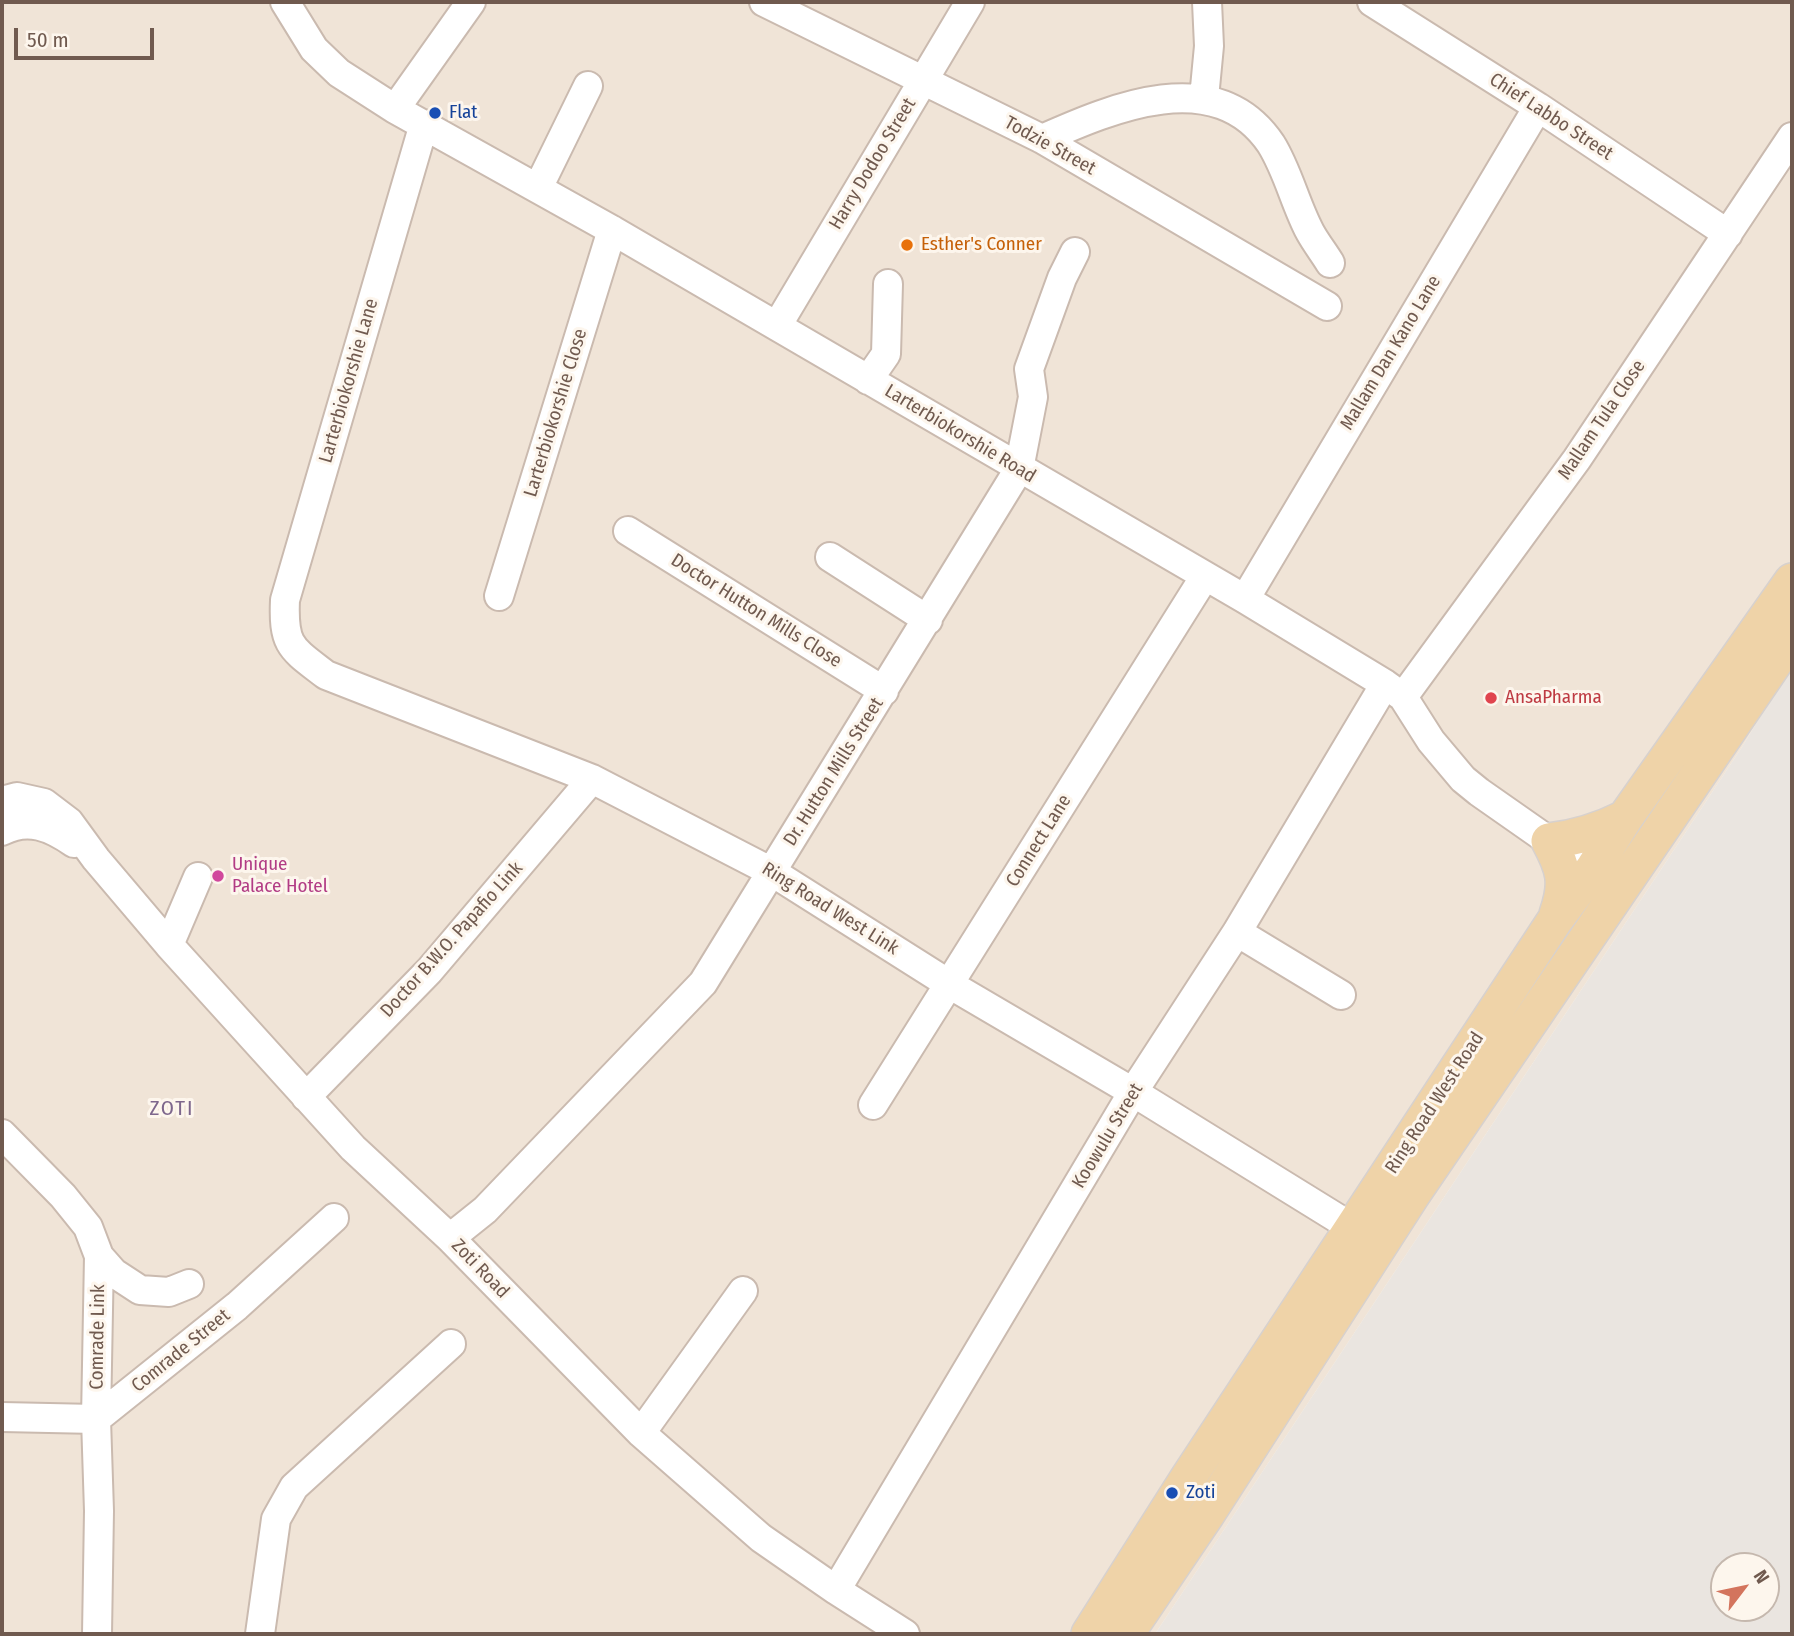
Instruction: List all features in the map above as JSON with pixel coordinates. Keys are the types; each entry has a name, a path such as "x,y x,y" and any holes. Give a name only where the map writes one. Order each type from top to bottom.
{"main road":[{"name":"Ring Road West Road","path":"1089,1634 1188,1478 1555,920 1608,876 1625,818 1792,581"},
{"name":"Ring Road West Road","path":"1126,1634 1207,1514 1412,1195 1514,1045 1523,1013 1608,876 1777,659 1792,632"},
{"path":"1555,920 1564,894 1563,875 1562,866 1549,841 1576,838 1625,818"}],"street":[{"name":"Larterbiokorshie Road","path":"285,2 314,49 322,57 339,73 395,108 612,230 1245,599 1394,691 1463,779 1549,841 1608,876"},
{"path":"395,108 471,2"},
{"name":"Todzie Street","path":"764,2 1042,139 1327,306"},
{"name":"Harry Dodoo Street","path":"777,326 970,2"},
{"path":"1204,98 1209,46 1207,2"},
{"name":"Chief Labbo Street","path":"1379,3 1728,234"},
{"path":"538,188 588,86"},
{"path":"1042,139 1082,121 1144,102 1178,97 1204,98 1225,106 1253,123 1269,142 1279,157 1309,230 1330,263"},
{"name":"Mallam Dan Kano Lane","path":"1245,599 1538,107"},
{"name":"Larterbiokorshie Lane","path":"287,638 284,622 285,600 424,124"},
{"name":"Mallam Tula Close","path":"1394,691 1577,459 1792,137"},
{"name":"Larterbiokorshie Close","path":"499,596 612,230"},
{"path":"1019,469 1033,397 1029,369 1062,278 1075,251"},
{"path":"868,380 886,354 888,284"},
{"name":"Dr. Hutton Mills Street","path":"450,1238 485,1210 703,983 1019,469"},
{"name":"Doctor Hutton Mills Close","path":"628,531 884,691"},
{"path":"830,557 928,620"},
{"name":"Connect Lane","path":"873,1105 1205,576"},
{"name":"Ring Road West Link","path":"287,638 293,650 326,675 592,779 772,872 949,984 1133,1092 1353,1228"},
{"name":"Koowulu Street","path":"836,1590 1133,1092 1394,691"},
{"name":"Doctor B.W.O. Papafio Link","path":"306,1097 429,971 592,779"},
{"name":"Zoti Road","path":"2,801 17,797 44,803 69,822 96,859 169,944 353,1148 450,1238 641,1433 761,1538 905,1634"},
{"name":"Zoti Road","path":"2,831 35,823 58,831 96,859"},
{"path":"169,944 198,877"},
{"path":"1237,932 1341,995"},
{"path":"2,1134 63,1196 88,1227 99,1256 114,1273 140,1290 169,1292 189,1284"},
{"name":"Comrade Street","path":"96,1419 237,1306 334,1218"},
{"name":"Comrade Link","path":"97,1634 99,1511 96,1419 99,1256"},
{"path":"641,1433 743,1291"},
{"path":"260,1634 276,1519 294,1486 451,1343"},
{"path":"2,1417 96,1419"}],"shaded area":[{"path":"2,2 1792,2 1792,663 1742,747 1155,1634 2,1634"},
{"path":"1792,663 1792,1634 1155,1634 1742,747"}],"place":[{"name":"Flat","path":"435,113"},
{"name":"Esther's Conner","path":"907,245"},
{"name":"AnsaPharma","path":"1491,698"},
{"name":"Unique Palace Hotel","path":"218,876"},
{"name":"Zoti","path":"1172,1493"}],"district":[{"name":"ZOTI","path":"172,1109"}]}
